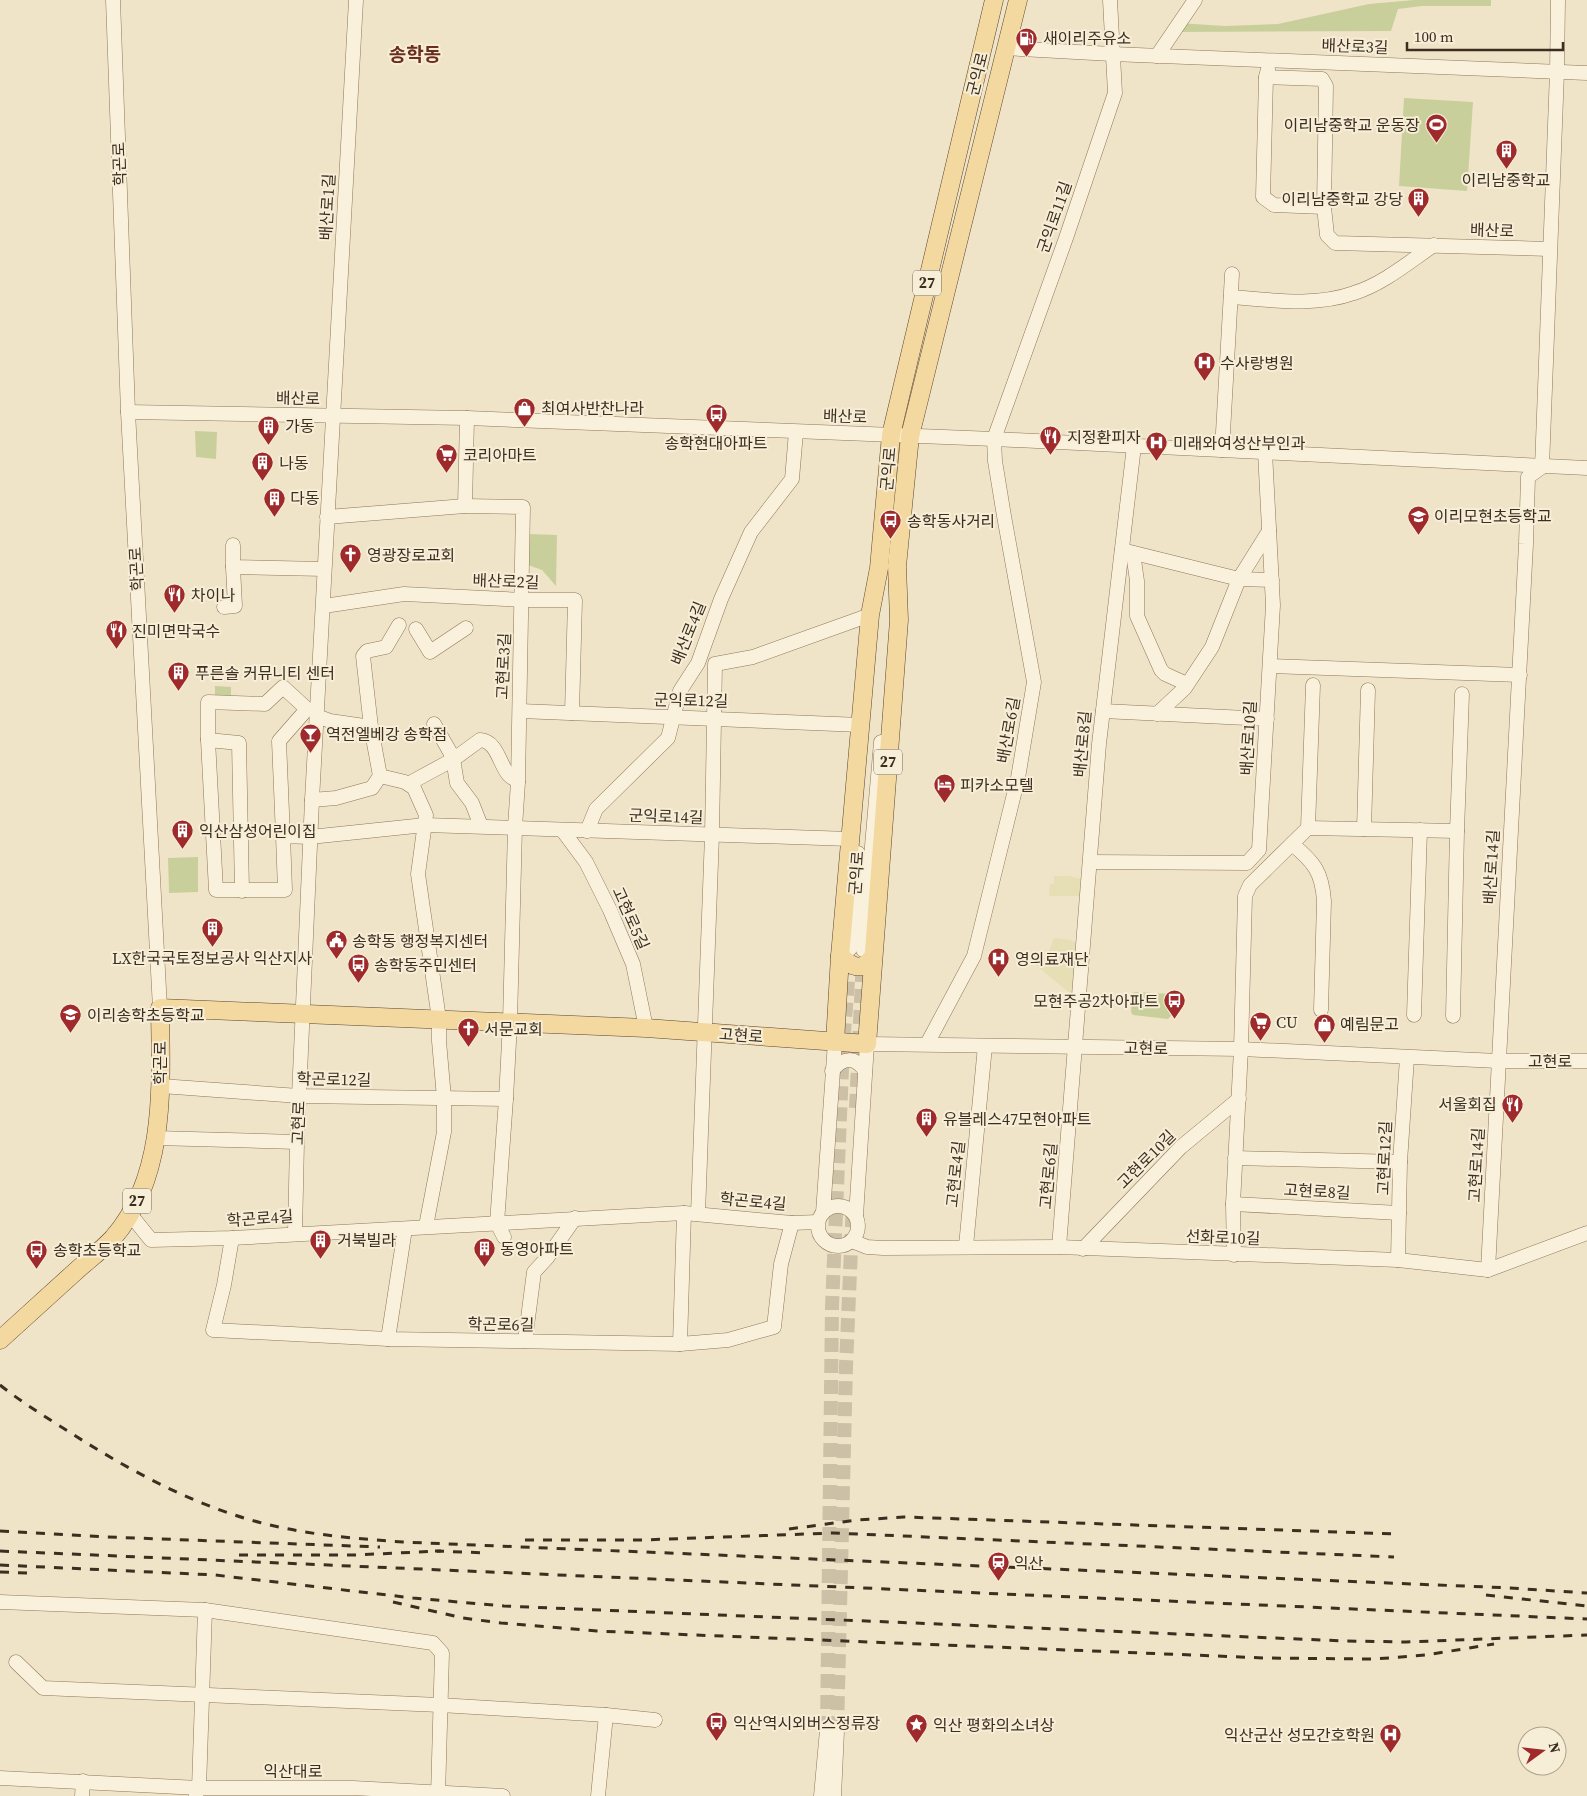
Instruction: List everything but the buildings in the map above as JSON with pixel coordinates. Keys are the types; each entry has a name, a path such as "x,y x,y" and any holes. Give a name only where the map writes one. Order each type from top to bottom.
{"main road":[{"name":"군익로","path":"879,568 891,435 994,0"},
{"name":"군익로","path":"856,953 899,620 897,566 910,436 1018,0"},
{"name":"27","path":"867,1044 856,953 850,839 870,615 879,568"},
{"name":"27","path":"835,1042 856,953"},
{"name":"고현로","path":"160,1008 646,1028 867,1044"},
{"name":"학곤로","path":"0,1340 113,1238 130,1214 145,1186 155,1138 161,1086 160,1008"}],"street":[{"name":"학곤로","path":"113,0 128,412 160,1008"},
{"name":"배산로1길","path":"334,416 356,0"},
{"name":"군익로11길","path":"994,439 1066,238 1115,93 1110,0"},
{"path":"1157,56 1195,0"},
{"path":"1542,467 1558,0"},
{"name":"군익로","path":"1005,48 1112,54"},
{"name":"배산로3길","path":"1112,54 1587,73"},
{"path":"1271,60 1266,78 1263,197 1274,205 1324,207"},
{"path":"1266,78 1322,79 1326,86 1324,207 1327,235 1335,243 1434,245"},
{"name":"배산로","path":"1434,245 1549,249"},
{"path":"1231,297 1312,301 1338,298 1355,293 1377,282 1434,245"},
{"path":"1222,450 1232,274"},
{"name":"배산로","path":"128,412 467,418 994,439 1587,468"},
{"path":"304,1013 310,837 334,416"},
{"path":"465,506 467,418"},
{"name":"배산로4길","path":"587,831 596,808 668,738 680,691 698,663 721,599 751,532 792,478 796,432"},
{"name":"배산로6길","path":"927,1044 974,956 1018,778 1034,682 1004,516 995,461 994,439"},
{"name":"배산로8길","path":"1076,1047 1103,711 1127,552 1134,446"},
{"name":"배산로10길","path":"1090,862 1247,863 1259,850 1274,605 1265,452"},
{"name":"배산로14길","path":"1498,1062 1520,675 1528,477 1542,467"},
{"name":"고현로3길","path":"328,517 465,506 523,507 523,600 510,1022"},
{"path":"1157,714 1187,684 1212,647 1239,579 1269,531"},
{"path":"224,607 235,606 233,545"},
{"path":"1127,552 1239,579 1272,580"},
{"path":"1127,552 1137,581 1137,616 1140,624 1161,670 1187,684"},
{"path":"233,567 324,569"},
{"name":"군익로","path":"856,953 879,568"},
{"name":"배산로2길","path":"324,606 404,594 523,600 574,600 572,713"},
{"name":"고현로","path":"691,1213 705,1032 712,835 715,664 753,657 870,615"},
{"path":"312,800 336,798 372,788 380,776 370,727 362,656 367,650 386,647 399,625"},
{"path":"416,629 430,652 466,628"},
{"path":"1270,666 1520,675"},
{"path":"1234,1255 1233,1204 1241,1050 1245,896 1250,885 1308,828 1312,685"},
{"path":"283,687 307,710 279,741 285,890 216,890 208,740 208,702 265,704 283,687"},
{"path":"1364,829 1368,690"},
{"path":"1453,1016 1462,694"},
{"name":"군익로12길","path":"520,711 861,725"},
{"path":"1103,711 1267,719"},
{"path":"317,716 330,721 370,727"},
{"path":"434,724 454,765 457,783 472,803 482,826"},
{"path":"208,740 239,743 242,891"},
{"path":"408,784 452,760 480,740 485,740 494,748 508,774 518,782"},
{"path":"380,776 404,782 414,788 426,814 418,874 439,1019 444,1098 444,1132 426,1226"},
{"name":"군익로14길","path":"283,836 310,837 426,825 515,827 562,831 850,839"},
{"path":"1308,828 1457,831"},
{"path":"1414,1015 1420,830"},
{"name":"고현로5길","path":"562,831 586,862 610,910 632,964 646,1028"},
{"path":"1292,844 1308,857 1317,869 1323,884 1321,1010"},
{"name":"고현로","path":"295,1233 297,1142 304,1013"},
{"path":"504,1237 496,1223 510,1022"},
{"path":"835,1042 819,1233 827,1243 840,1246 852,1241 858,1230 856,1216 867,1044"},
{"name":"고현로","path":"867,1044 1241,1050 1498,1062 1587,1061"},
{"name":"고현로4길","path":"966,1246 985,1046"},
{"name":"고현로6길","path":"1059,1247 1076,1047"},
{"name":"고현로12길","path":"1398,1260 1400,1162 1407,1058"},
{"path":"832,1071 837,1065 846,1060 856,1061 861,1064 865,1071"},
{"name":"고현로14길","path":"1488,1270 1498,1062"},
{"name":"학곤로12길","path":"161,1086 299,1096 506,1099"},
{"name":"고현로10길","path":"1083,1249 1180,1147 1239,1099"},
{"path":"155,1138 297,1142"},
{"name":"고현로8길","path":"1235,1158 1400,1162"},
{"name":"고현로8길","path":"1233,1204 1399,1213"},
{"path":"821,1217 834,1206 847,1207 856,1216"},
{"path":"680,1344 691,1213"},
{"name":"학곤로4길","path":"130,1214 151,1240 232,1238 295,1233 691,1213 792,1222 821,1217"},
{"path":"525,1342 534,1272 547,1258 575,1218"},
{"name":"학곤로6길","path":"232,1238 224,1285 213,1330 388,1339 680,1344 728,1340 774,1327 781,1264 792,1222"},
{"path":"388,1339 405,1228"},
{"name":"선화로10길","path":"852,1241 867,1247 1059,1247 1398,1260 1488,1270 1587,1233"},
{"path":"0,1602 205,1610 433,1643 442,1653 438,1795"},
{"path":"198,1792 205,1610"},
{"path":"16,1662 43,1688 440,1705 606,1715 655,1720"},
{"path":"598,1796 606,1715"},
{"path":"821,1796 832,1731 834,1796"},
{"name":"익산대로","path":"0,1778 83,1781 198,1792 353,1792 503,1796"},
{"path":"82,1796 83,1781"}],"shaded area":[{"path":"1054,876 1069,876 1082,879 1080,896 1049,896 1050,884 1054,884"},
{"path":"1054,938 1071,940 1076,943 1072,995 1036,965 1047,956"}],"green space":[{"path":"1414,0 1491,0 1491,6 1422,6 1398,9 1391,31 1176,32 1178,23 1225,26 1278,24 1369,4"},
{"name":"이리남중학교 운동장","path":"1404,98 1473,102 1467,191 1399,186"},
{"path":"195,431 217,432 216,459 196,457"},
{"path":"529,534 557,535 556,586 542,570 528,565"},
{"path":"215,686 231,687 231,698 215,698"},
{"path":"198,857 198,892 169,893 168,858"},
{"path":"1132,993 1171,994 1173,997 1171,1016 1168,1019 1133,1015 1131,1012"}],"tunnel":[{"path":"827,1730 832,1307 843,1045 850,955"},
{"path":"856,1108 863,958"},
{"path":"837,1731 846,1366 853,1202"}],"railway":[{"path":"0,1385 113,1459 194,1500 250,1520 325,1535 403,1542 1510,1588 1587,1593"},
{"path":"789,1529 857,1520 904,1517 1396,1534"},
{"path":"0,1531 380,1547"},
{"path":"525,1540 642,1540 833,1533 1394,1557"},
{"path":"0,1551 1587,1619"},
{"path":"435,1551 489,1553"},
{"path":"239,1555 354,1555 441,1551"},
{"path":"0,1565 215,1575 413,1598 504,1606 1346,1641 1406,1642 1587,1635"},
{"path":"0,1572 28,1573"},
{"path":"1486,1595 1587,1606"},
{"path":"393,1602 463,1618 597,1631 1266,1658 1375,1659 1426,1655 1494,1644"}],"place":[{"name":"새이리주유소","path":"1027,57"},
{"name":"이리남중학교 운동장","path":"1436,144"},
{"name":"이리남중학교","path":"1506,170"},
{"name":"이리남중학교 강당","path":"1419,218"},
{"name":"수사랑병원","path":"1204,382"},
{"name":"최여사반찬나라","path":"525,427"},
{"name":"송학현대아파트","path":"716,433"},
{"name":"가동","path":"269,445"},
{"name":"지정환피자","path":"1051,456"},
{"name":"미래와여성산부인과","path":"1157,462"},
{"name":"코리아마트","path":"447,474"},
{"name":"나동","path":"263,482"},
{"name":"다동","path":"274,517"},
{"name":"이리모현초등학교","path":"1418,535"},
{"name":"송학동사거리","path":"891,540"},
{"name":"영광장로교회","path":"351,574"},
{"name":"차이나","path":"175,614"},
{"name":"진미면막국수","path":"116,650"},
{"name":"푸른솔 커뮤니티 센터","path":"179,692"},
{"name":"역전엘베강 송학점","path":"310,753"},
{"name":"피카소모텔","path":"944,804"},
{"name":"익산삼성어린이집","path":"183,850"},
{"name":"LX한국국토정보공사 익산지사","path":"212,948"},
{"name":"송학동 행정복지센터","path":"336,960"},
{"name":"영의료재단","path":"999,978"},
{"name":"송학동주민센터","path":"358,984"},
{"name":"모현주공2차아파트","path":"1175,1020"},
{"name":"이리송학초등학교","path":"71,1034"},
{"name":"CU","path":"1260,1041"},
{"name":"예림문고","path":"1324,1043"},
{"name":"서문교회","path":"468,1048"},
{"name":"서울회집","path":"1513,1123"},
{"name":"유블레스47모현아파트","path":"927,1138"},
{"name":"거북빌라","path":"321,1259"},
{"name":"동영아파트","path":"484,1268"},
{"name":"송학초등학교","path":"37,1269"},
{"name":"익산","path":"998,1582"},
{"name":"익산역시외버스정류장","path":"717,1742"},
{"name":"익산 평화의소녀상","path":"917,1744"},
{"name":"익산군산 성모간호학원","path":"1391,1754"}],"district":[{"name":"송학동","path":"415,54"}]}
